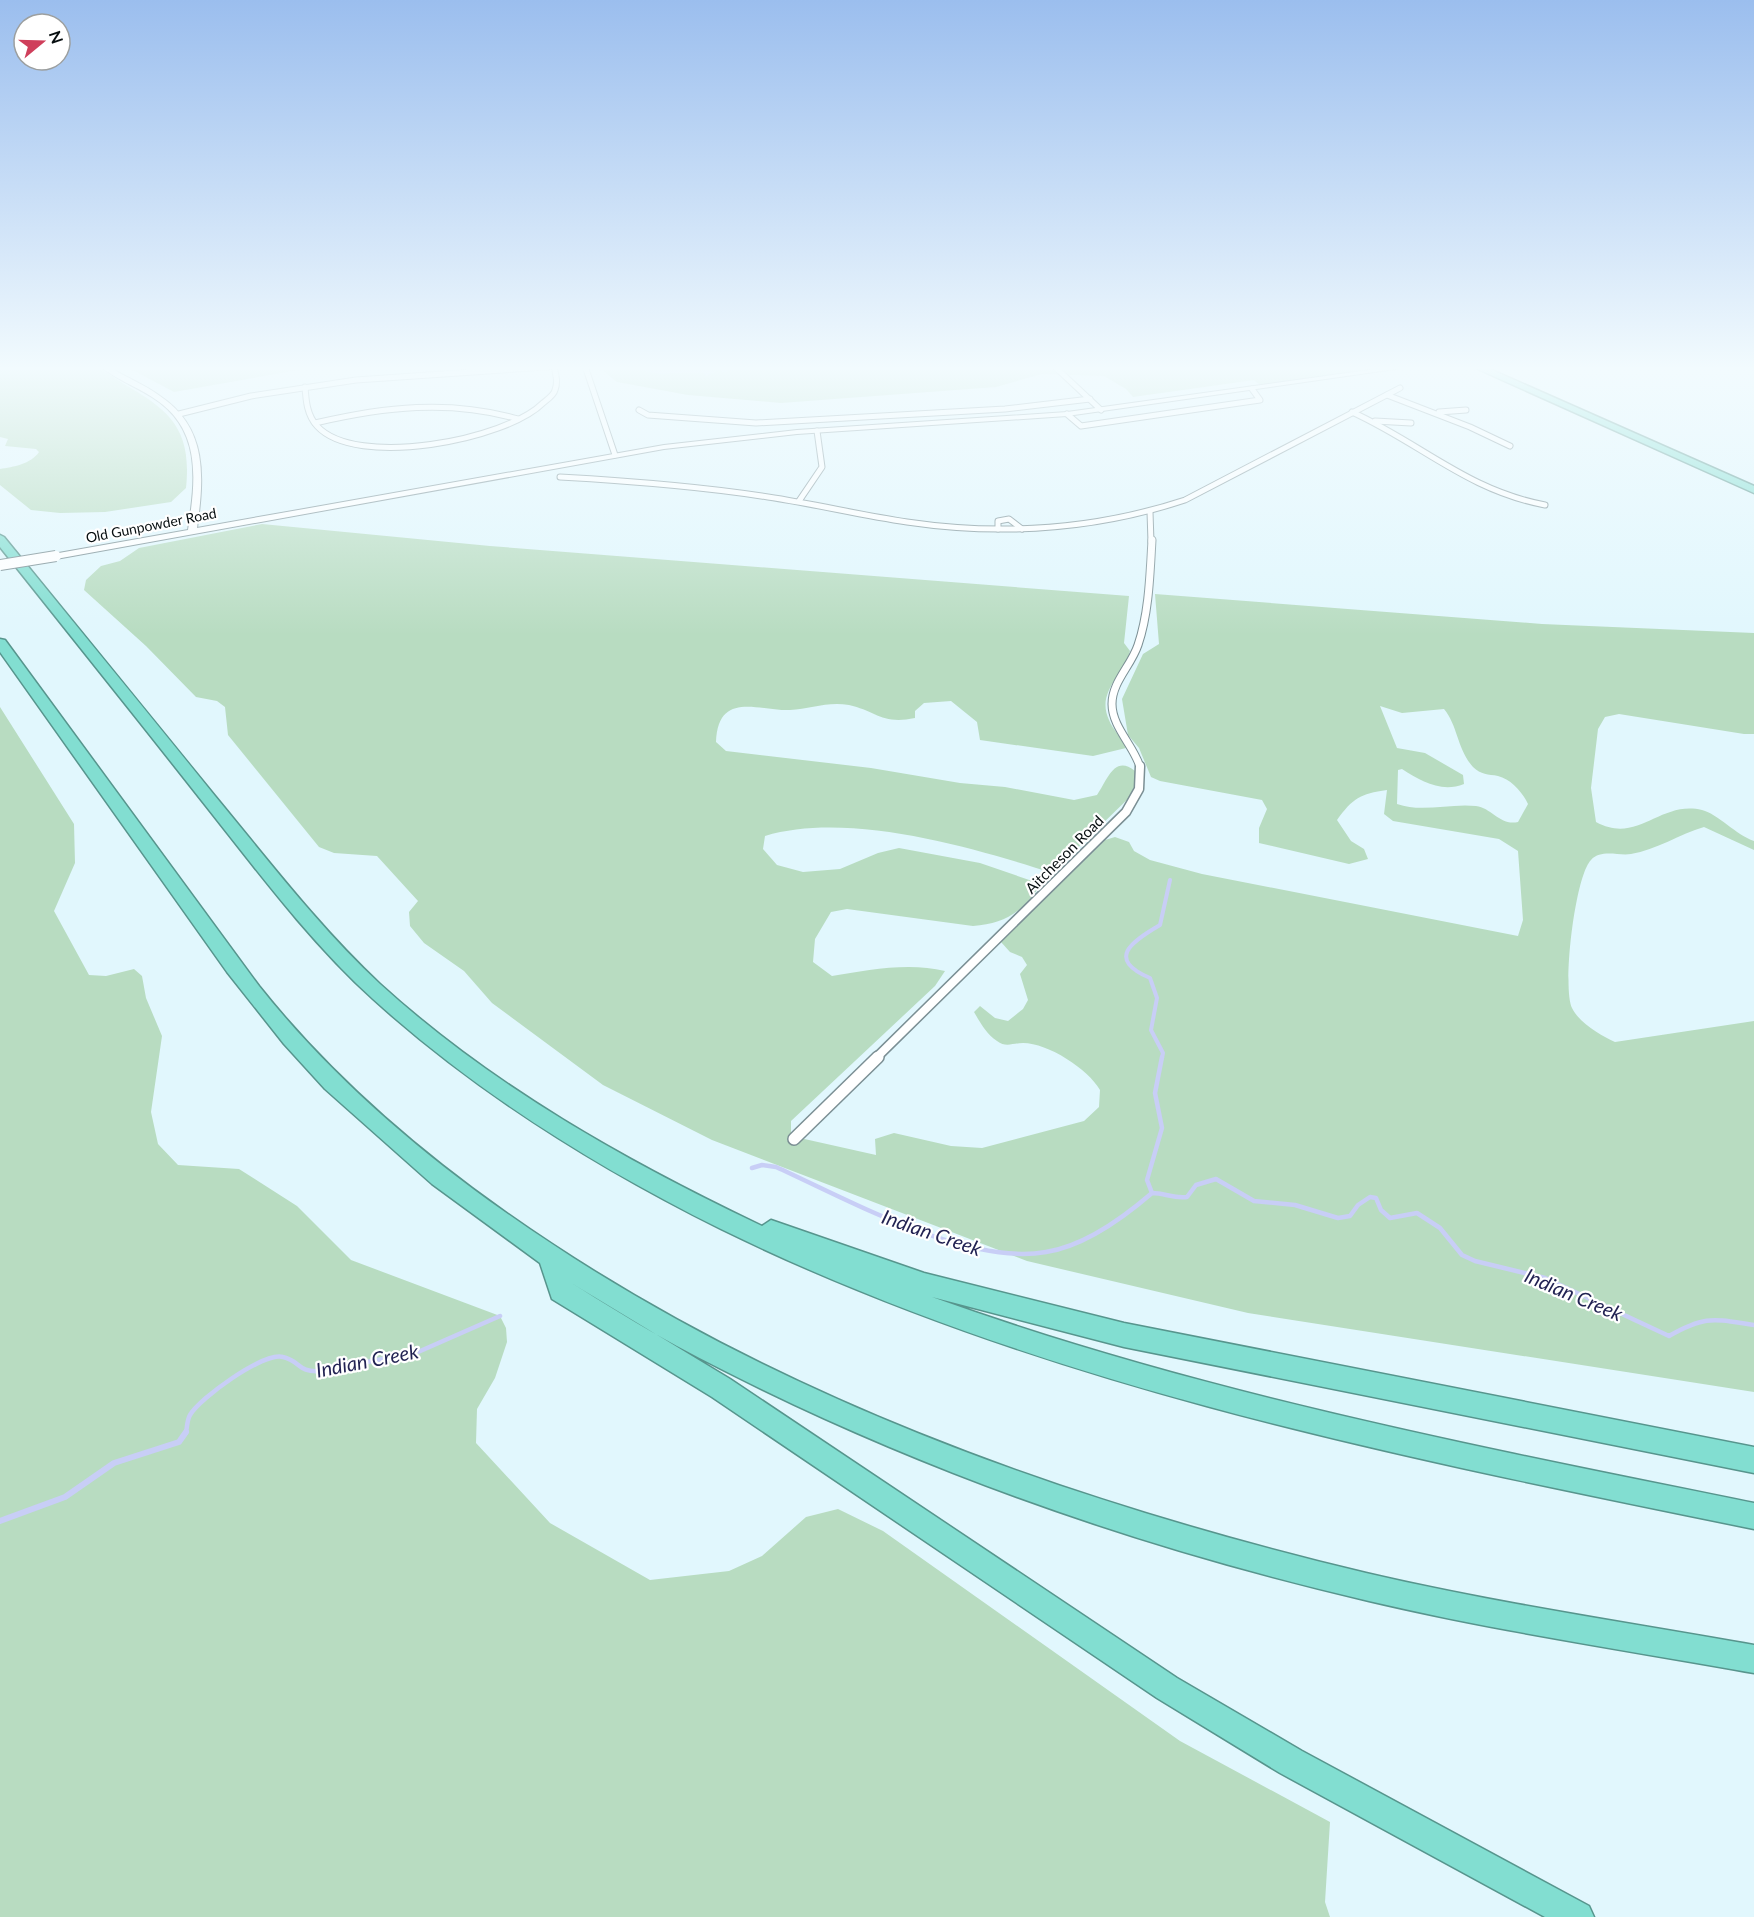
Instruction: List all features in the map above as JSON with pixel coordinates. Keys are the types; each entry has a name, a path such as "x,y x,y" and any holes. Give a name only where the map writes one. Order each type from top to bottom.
{"highway":[{"path":"1676,455 1754,490"},
{"path":"1702,455 1754,478"},
{"path":"0,539 268,873 334,949 418,1028 464,1064 574,1139 642,1178 716,1217 810,1261 1000,1335 1116,1372 1361,1432 1754,1516"},
{"path":"0,643 248,986 286,1033 330,1081 431,1170 548,1254 632,1307 735,1363 856,1421 974,1469 1102,1514 1233,1553 1373,1588 1754,1659"},
{"path":"642,1178 806,1245 924,1284 1007,1307 1124,1335 1754,1460"},
{"path":"548,1254 560,1291 721,1388 1167,1688 1364,1803 1578,1917"}],"main road":[{"path":"192,531 198,455"},
{"name":"Old Gunpowder Road","path":"0,565 612,455"}],"street":[{"path":"799,501 822,467 820,455"},
{"path":"560,477 710,488 799,501 911,523 1022,529 1092,524 1150,512 1185,500 1270,455"},
{"path":"1429,455 1484,489 1508,498 1545,505"},
{"name":"Aitcheson Road","path":"794,1139 1126,812 1138,797 1142,788 1142,775 1136,754 1116,721 1111,702 1138,644 1151,546 1153,522 1150,512"},
{"path":"998,529 998,521 1008,519 1014,520 1022,529"}],"green space":[{"path":"186,455 186,488 171,502 105,512 60,513 31,510 0,485 0,469 16,466 36,456"},
{"path":"262,524 490,546 1129,596 1124,643 1130,651 1108,692 1106,701 1109,720 1126,748 1093,756 980,740 977,722 951,701 924,703 915,711 915,718 904,720 887,719 841,704 790,710 742,707 732,709 724,715 718,726 716,742 726,751 871,768 960,783 1005,787 1074,800 1097,795 1116,767 1128,767 1135,771 1137,790 1052,873 947,843 871,830 798,829 765,836 763,849 777,865 803,872 840,869 878,853 899,848 980,863 1041,884 1020,909 1004,919 984,925 973,926 847,909 831,912 815,939 813,962 832,976 903,967 945,971 935,986 791,1121 791,1136 876,1155 875,1139 894,1133 951,1146 982,1148 1084,1121 1099,1107 1100,1090 1077,1066 1044,1047 1023,1043 1007,1045 1000,1043 986,1031 974,1012 980,1006 995,1018 1008,1021 1023,1009 1028,1000 1020,974 1027,965 1022,957 1010,952 1001,942 1105,840 1115,837 1129,842 1134,851 1150,860 1202,874 1518,936 1523,920 1518,851 1499,839 1393,821 1384,814 1387,790 1358,798 1337,820 1351,841 1364,849 1368,859 1349,864 1259,843 1259,828 1267,809 1262,800 1160,781 1151,777 1139,748 1128,735 1122,699 1143,654 1159,644 1155,594 1542,624 1754,633 1754,734 1619,714 1605,717 1598,729 1591,788 1596,822 1611,828 1637,826 1674,811 1702,810 1754,841 1754,850 1704,827 1640,852 1605,854 1595,857 1585,870 1575,908 1568,978 1569,996 1575,1014 1591,1028 1615,1042 1754,1021 1754,1392 1248,1313 1027,1261 712,1140 603,1085 492,1003 464,971 424,943 410,926 409,912 418,901 377,856 334,853 319,847 228,735 225,707 217,701 196,697 146,646 84,590 86,580 101,566 120,561 139,548","holes":["1380,706 1402,713 1444,709 1473,767 1482,773 1507,780 1523,795 1528,804 1518,822 1506,821 1476,806 1416,808 1397,804 1398,770 1402,769 1439,786 1464,784 1463,775 1425,753 1397,748"]},
{"path":"0,707 74,824 75,863 54,911 89,975 106,976 134,969 142,976 146,998 162,1036 151,1112 158,1144 178,1165 239,1169 297,1206 351,1260 500,1316 506,1328 507,1342 495,1378 477,1409 476,1443 550,1523 650,1580 729,1571 762,1556 806,1517 838,1509 883,1531 1180,1741 1330,1822 1325,1902 1330,1917 0,1917"}],"waterway":[{"path":"1162,1058 1163,1053 1151,1030 1157,998 1150,978 1137,971 1129,964 1126,957 1132,944 1160,925 1170,880"},
{"path":"1152,1193 1147,1180 1162,1128 1155,1093 1162,1057"},
{"name":"Indian Creek","path":"752,1168 762,1165 776,1167 908,1227 980,1249 1014,1254 1046,1252 1075,1244 1103,1230 1152,1193"},
{"name":"Indian Creek","path":"1152,1193 1187,1197 1196,1185 1216,1179 1254,1201 1295,1205 1338,1218 1350,1216 1358,1205 1370,1197 1376,1198 1381,1210 1390,1218 1417,1213 1440,1228 1462,1255 1475,1261 1545,1278 1669,1336 1692,1325 1710,1320 1754,1325"},
{"name":"Indian Creek","path":"186,1433 189,1417 206,1398 247,1369 274,1357 289,1359 303,1369 321,1371 418,1352 500,1316"},
{"name":"Indian Creek","path":"0,1521 65,1497 114,1463 179,1442 186,1432"}]}
